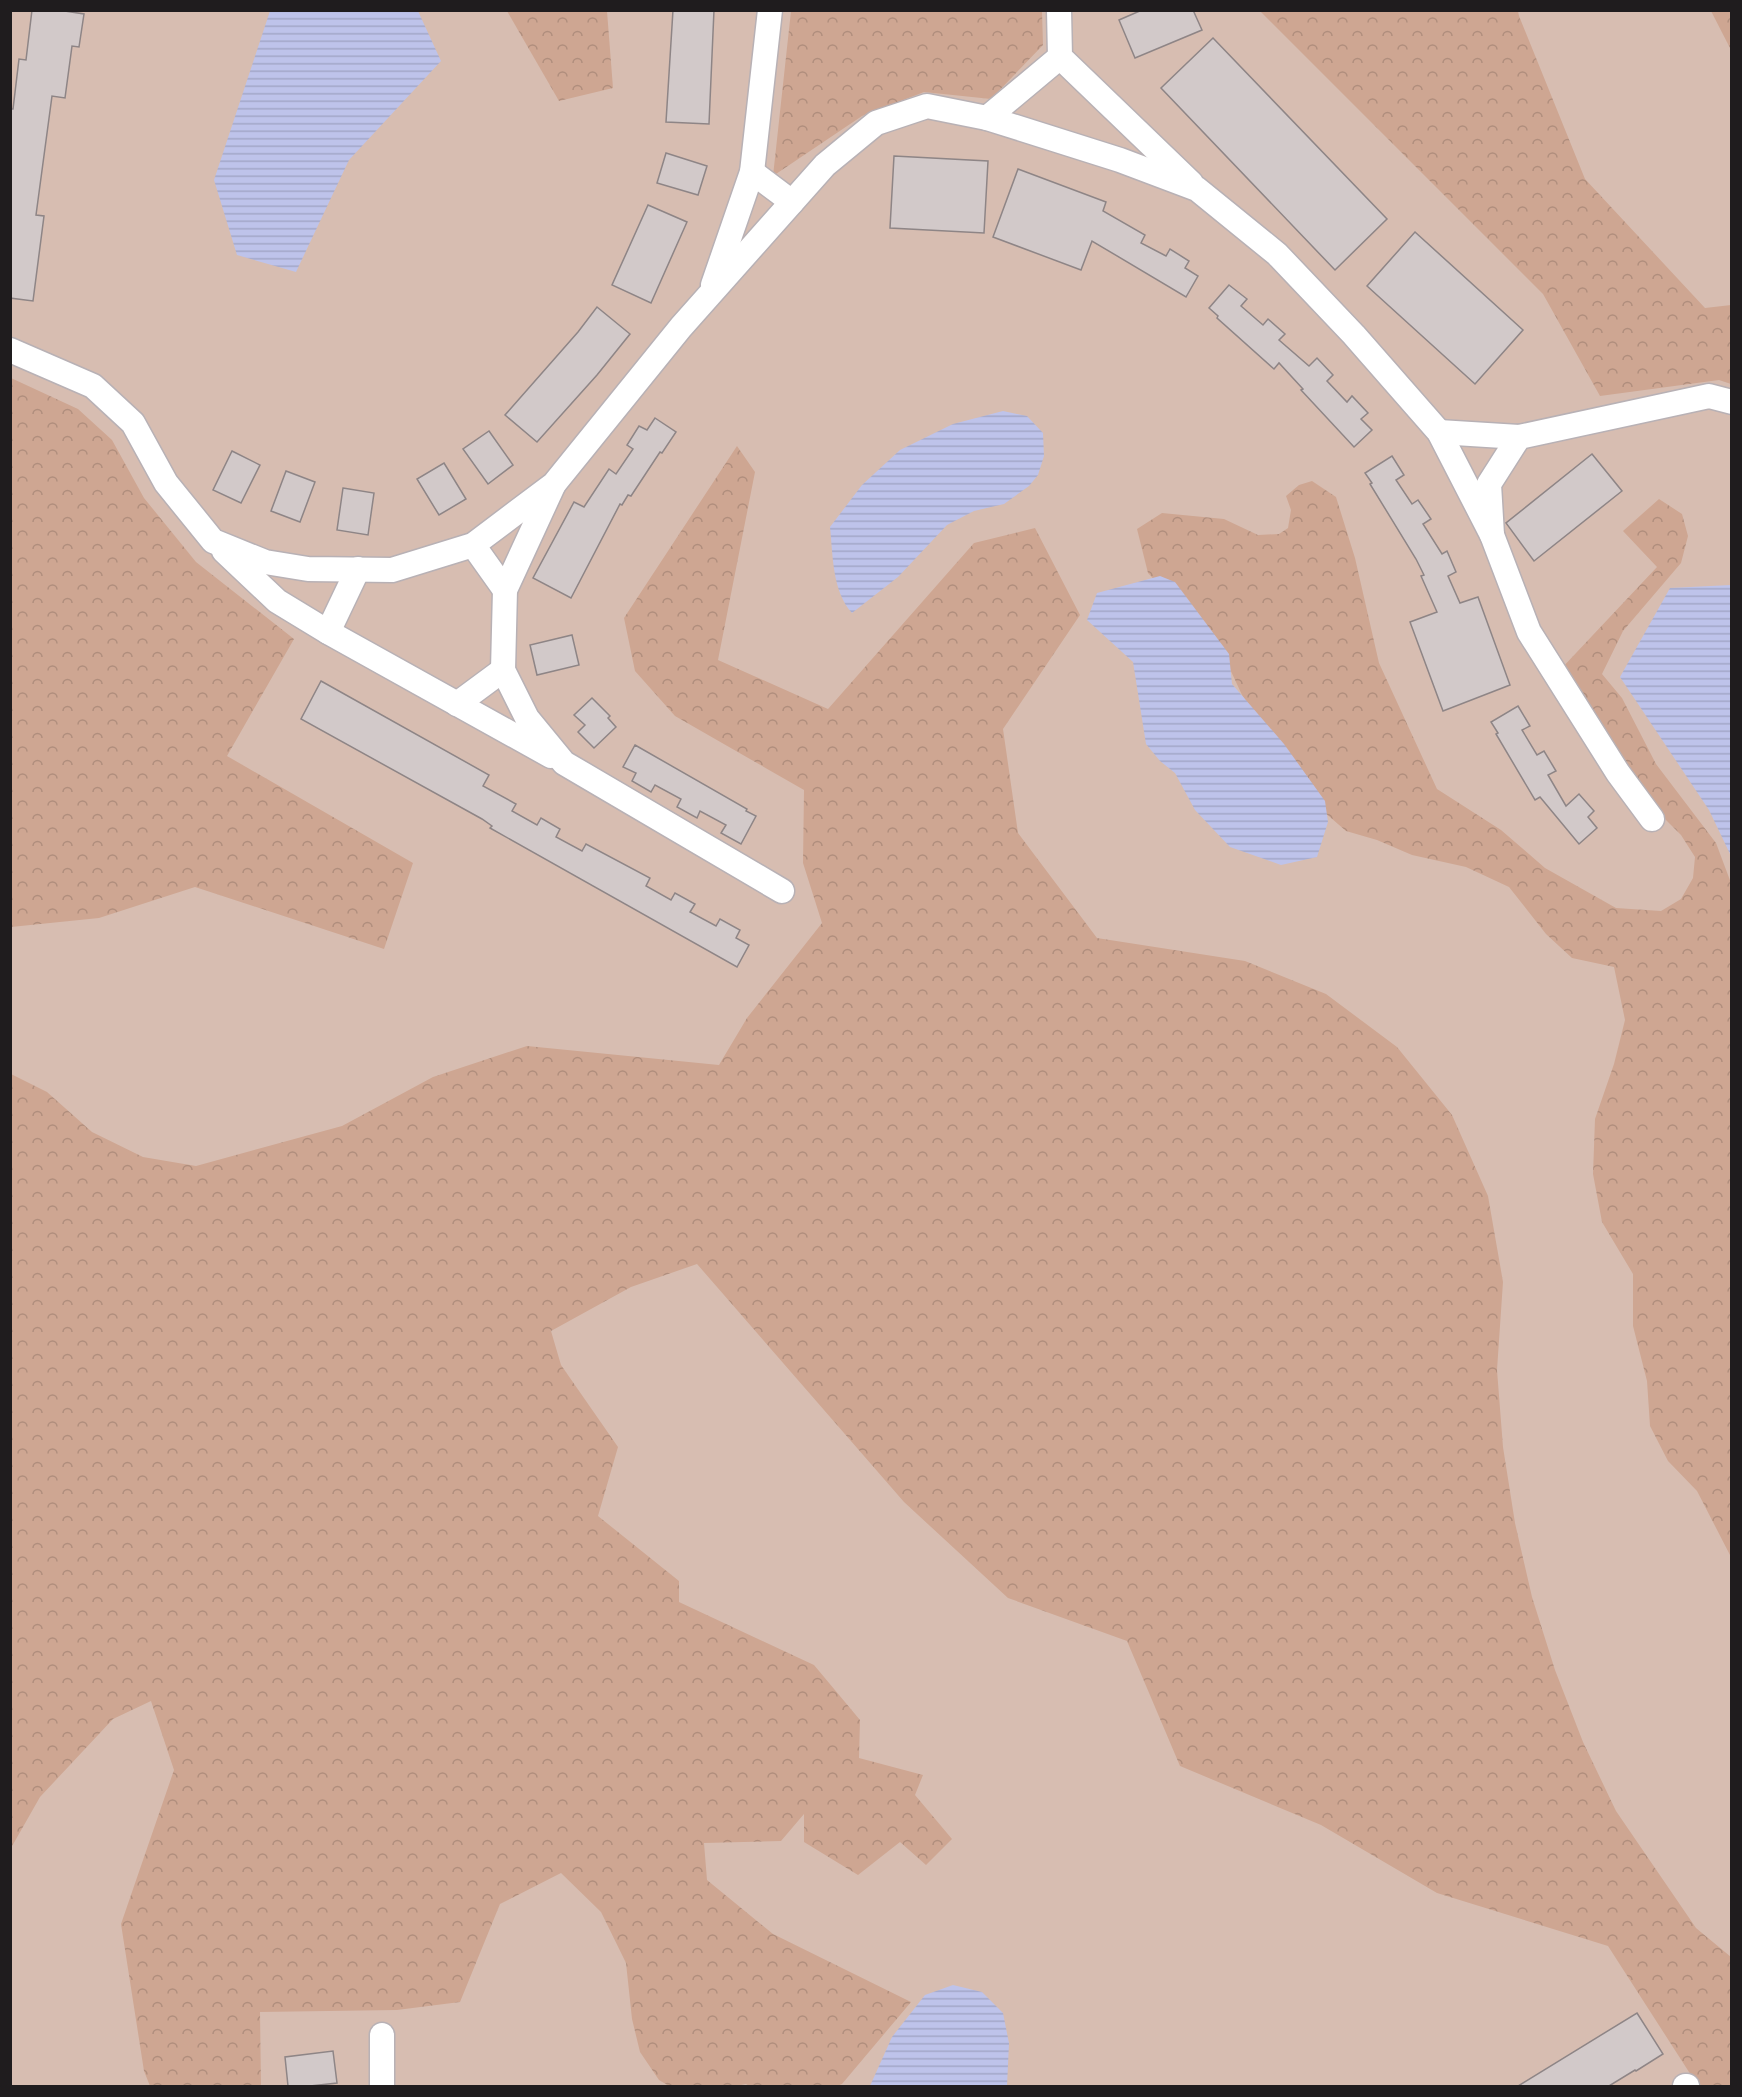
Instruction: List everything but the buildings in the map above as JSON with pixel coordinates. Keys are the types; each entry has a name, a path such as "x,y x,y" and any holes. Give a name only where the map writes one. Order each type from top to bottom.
{"street":[{"path":"709,295 752,172 770,10"},
{"path":"1059,10 1060,57 1197,189 1277,254 1354,335 1439,432 1492,535 1529,632 1618,773 1652,819"},
{"path":"987,118 1060,57"},
{"path":"213,541 265,562 308,569 392,570 474,545 554,484 709,295 825,165 876,123 927,106 987,118 1120,160 1197,189"},
{"path":"752,172 792,202"},
{"path":"10,350 93,386 133,423 166,483 213,541 278,601 328,632 564,763 782,891"},
{"path":"1439,432 1519,437 1709,396 1731,402"},
{"path":"1492,535 1489,484 1519,437"},
{"path":"554,484 505,590 502,670 526,718 564,763"},
{"path":"474,545 505,590"},
{"path":"328,632 358,569"},
{"path":"457,704 502,670"},
{"path":"382,2035 382,2086"}],"shaded area":[{"path":"11,11 1731,11 1731,2086 11,2086"}],"green space":[{"path":"507,11 607,11 613,88 559,101"},
{"path":"791,11 1042,11 1043,45 991,99 924,92 862,116 773,176"},
{"path":"1260,11 1518,11 1585,179 1705,308 1731,305 1731,384 1719,380 1600,396 1543,294"},
{"path":"1711,11 1731,11 1731,50"},
{"path":"11,378 78,409 112,440 144,498 196,562 294,639 227,756 413,863 384,949 195,887 99,918 11,927"},
{"path":"737,446 755,472 718,660 828,709 974,543 1035,528 1080,615 1003,729 1018,833 1097,938 1245,961 1326,994 1397,1047 1452,1115 1488,1196 1503,1282 1497,1370 1503,1447 1515,1523 1532,1597 1555,1670 1583,1742 1616,1811 1696,1928 1731,1957 1731,2086 1698,2086 1608,1946 1437,1893 1321,1825 1180,1766 1127,1641 1008,1598 904,1502 697,1264 631,1287 551,1331 561,1365 618,1447 598,1516 679,1581 679,1602 814,1665 860,1720 859,1758 923,1775 915,1795 952,1839 926,1865 900,1842 858,1875 804,1842 804,1814 781,1841 704,1843 707,1880 773,1934 911,2002 842,2084 837,2086 749,2086 746,2084 669,2086 659,2080 640,2052 632,2019 626,1963 601,1912 561,1873 500,1904 460,2002 397,2010 260,2012 261,2086 150,2086 144,2071 121,1924 174,1770 151,1701 113,1719 40,1797 11,1848 11,1074 47,1092 92,1132 143,1157 196,1166 342,1126 433,1077 527,1046 719,1065 747,1018 822,923 803,863 804,790 675,716 635,671 624,618"},
{"path":"1312,481 1336,497 1355,558 1379,663 1437,789 1501,830 1545,868 1616,908 1661,911 1681,899 1693,878 1695,857 1681,835 1665,819 1560,670 1657,567 1623,531 1659,499 1682,514 1688,536 1681,563 1623,631 1602,674 1622,698 1656,764 1716,843 1731,883 1731,1557 1697,1491 1668,1461 1650,1426 1647,1381 1633,1326 1633,1274 1602,1222 1593,1174 1595,1119 1614,1064 1625,1020 1614,967 1572,958 1546,934 1509,887 1466,867 1412,855 1377,840 1346,831 1323,811 1266,732 1242,695 1223,654 1148,573 1137,529 1162,513 1224,519 1258,535 1279,534 1288,528 1291,510 1286,496 1299,485"}],"water":[{"path":"270,11 418,11 441,61 349,160 296,272 237,255 214,180"},
{"path":"1003,411 1027,416 1043,433 1044,456 1038,475 1029,486 1004,504 974,511 947,525 898,577 852,613 845,604 837,584 830,527 862,485 900,450 953,424"},
{"path":"1160,576 1175,582 1229,654 1232,684 1284,744 1325,801 1328,822 1317,857 1281,865 1230,847 1195,810 1175,773 1160,761 1146,744 1133,662 1087,620 1097,593"},
{"path":"1732,585 1731,856 1709,810 1620,677 1670,588"},
{"path":"953,1985 982,1992 1003,2013 1009,2043 1007,2086 870,2086 892,2037 925,1995"}]}
